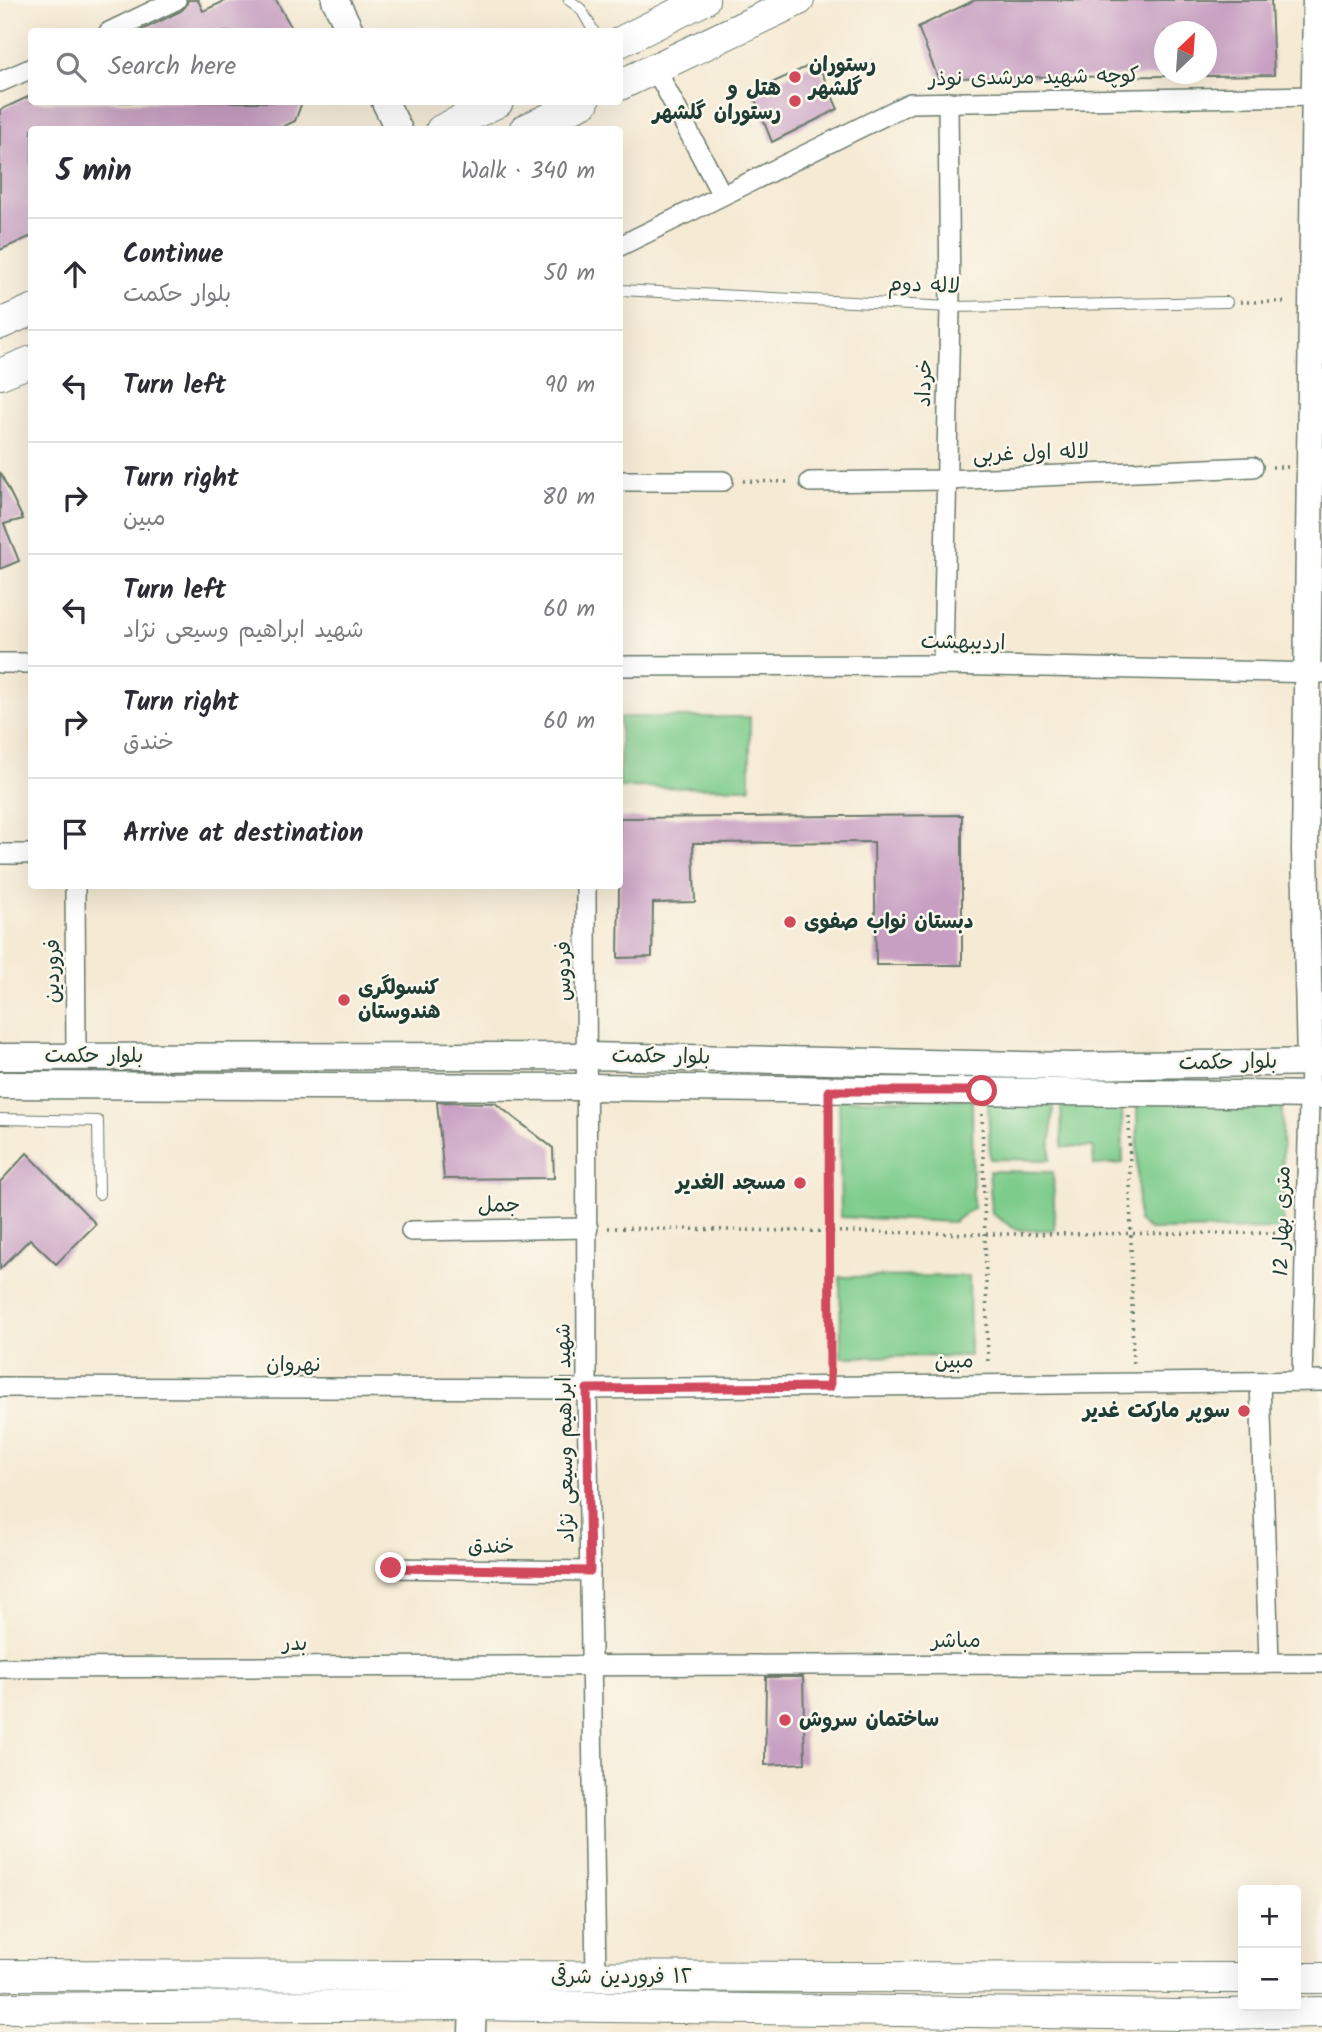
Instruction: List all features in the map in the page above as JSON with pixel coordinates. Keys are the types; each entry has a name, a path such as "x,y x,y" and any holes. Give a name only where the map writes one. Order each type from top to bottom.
{"main road":[{"path":"623,40 704,0"},
{"path":"623,84 799,0"},
{"path":"449,126 492,105"},
{"path":"532,126 577,105"},
{"path":"0,324 28,312"},
{"path":"0,374 28,363"},
{"name":"١٢ فروردین شرقی","path":"0,1975 1238,1978"},
{"name":"١٢ فروردین شرقی","path":"0,2008 473,2018 1177,2023 1322,2012"}],"street":[{"path":"117,28 176,0"},
{"path":"335,0 349,28"},
{"path":"1315,0 1314,673 1305,850 1316,1062"},
{"path":"655,68 722,195"},
{"path":"0,82 28,70"},
{"name":"کوچه شهید مرشدی نوذر","path":"623,244 910,103 1314,96"},
{"name":"خرداد","path":"943,665 950,307 948,102"},
{"path":"386,105 397,126"},
{"name":"لاله اول غربی","path":"810,482 946,480 1253,467"},
{"path":"623,481 723,481"},
{"path":"0,663 28,663"},
{"name":"اردیبهشت","path":"623,666 943,665 1314,673"},
{"path":"0,855 28,854"},
{"name":"فروردین","path":"75,889 76,1055"},
{"name":"فردوس","path":"586,889 586,1056"},
{"name":"بلوار حکمت","path":"0,1057 586,1056 1073,1066 1316,1062"},
{"name":"شهید ابراهیم وسیعی نژاد","path":"586,1056 587,1389 596,1977"},
{"name":"12 متری بهار","path":"1302,1381 1306,1233 1316,1062"},
{"name":"بلوار حکمت","path":"0,1085 587,1087 1315,1095"},
{"name":"جمل","path":"411,1231 588,1228"},
{"name":"مبین","path":"587,1389 1322,1381"},
{"path":"1261,1382 1269,1663"},
{"name":"نهروان","path":"0,1387 587,1389"},
{"name":"خندق","path":"391,1568 590,1571"},
{"name":"مباشر","path":"591,1665 1322,1663"},
{"name":"بدر","path":"0,1668 591,1665"}],"lane":[{"path":"569,0 581,4 592,28"},
{"name":"لاله دوم","path":"623,290 950,307 1227,302"},
{"path":"0,1119 98,1121 99,1194"}],"path":[{"path":"1227,302 1315,285"},
{"path":"1253,467 1315,467"},
{"path":"723,481 810,482"},
{"path":"829,1091 830,1387"},
{"path":"982,1091 988,1385"},
{"path":"1129,1093 1133,1383"},
{"path":"588,1228 985,1234 1306,1233"}],"green space":[{"path":"623,717 750,717 750,788 623,787"},
{"path":"972,1099 973,1208 953,1222 841,1217 839,1100"},
{"path":"988,1100 1053,1103 1050,1160 990,1159"},
{"path":"1282,1100 1283,1229 1149,1230 1138,1221 1137,1102"},
{"path":"1061,1103 1122,1104 1123,1163 1094,1165 1093,1147 1062,1147"},
{"path":"989,1171 1053,1172 1055,1230 1017,1230 992,1214"},
{"path":"969,1276 970,1356 841,1357 840,1277"}],"building":[{"path":"188,0 198,0 203,11 227,0 276,0 292,28 146,28 186,6"},
{"path":"975,0 1271,0 1274,75 1217,76 1217,21 1154,21 1154,76 938,78 918,27"},
{"name":"هتل و رستوران گلشهر","path":"817,62 838,109 772,142 752,92"},
{"path":"28,97 28,105 301,105 295,121 284,126 28,126 28,238 0,250 0,110"},
{"path":"0,472 23,519 4,524 19,561 0,569"},
{"name":"دبستان نواب صفوی","path":"962,815 962,965 876,965 874,842 693,843 695,902 653,903 652,957 618,958 619,889 623,889 623,818"},
{"path":"437,1102 495,1103 553,1148 554,1178 444,1179"},
{"path":"27,1153 96,1224 56,1264 30,1239 0,1269 0,1182"},
{"name":"ساختمان سروش","path":"766,1677 803,1677 805,1763 765,1765"}],"place":[{"name":"رستوران گلشهر","path":"795,77"},
{"name":"هتل و رستوران گلشهر","path":"795,101"},
{"name":"دبستان نواب صفوی","path":"790,922"},
{"name":"کنسولگری هندوستان","path":"344,1000"},
{"name":"مسجد الغدیر","path":"800,1183"},
{"name":"سوپر مارکت غدیر","path":"1244,1411"},
{"name":"ساختمان سروش","path":"785,1720"}],"route":[{"path":"391,1568 590,1571 587,1389 830,1387 829,1091 982,1091"}]}
